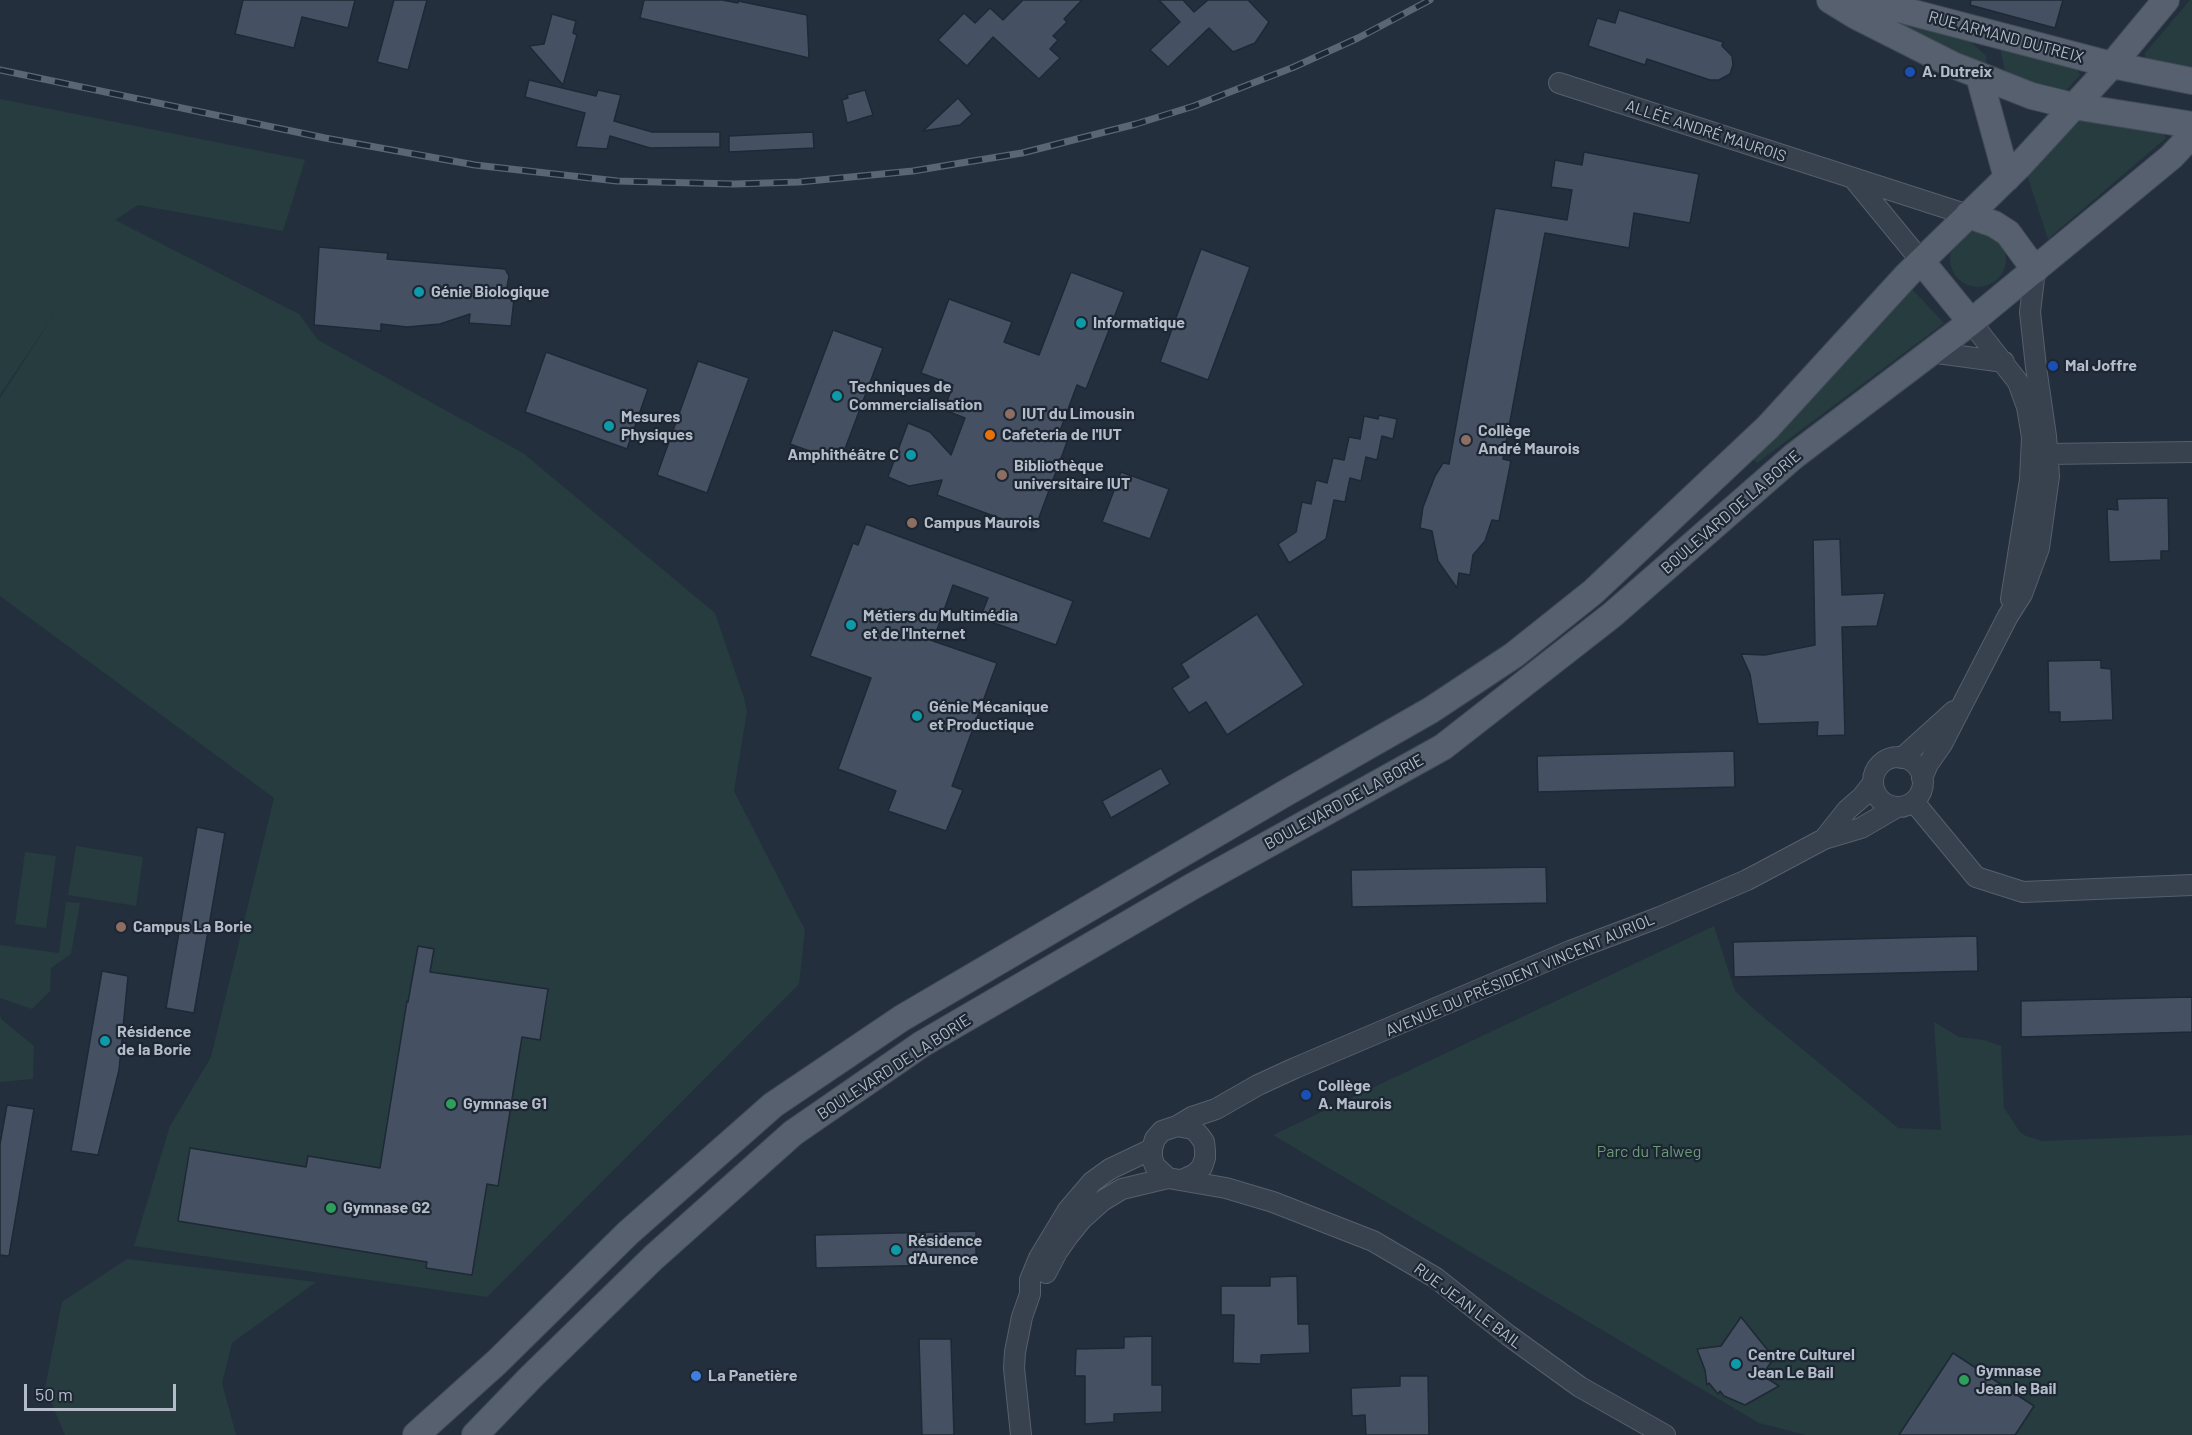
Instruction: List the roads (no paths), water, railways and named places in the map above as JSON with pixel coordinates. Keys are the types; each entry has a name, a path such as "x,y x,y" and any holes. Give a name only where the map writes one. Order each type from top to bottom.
{"main road":[{"path":"1830,0 1918,48 1979,76 2032,96 2073,106 2192,125"},
{"name":"RUE ARMAND DUTREIX","path":"1864,0 2112,65 2192,81"},
{"name":"BOULEVARD DE LA BORIE","path":"416,1435 497,1362 628,1233 773,1105 902,1018 1264,805 1431,710 1514,655 1593,592 1768,427 1907,275 2007,178 2112,65 2166,0"},
{"path":"1979,76 2007,178"},
{"name":"BOULEVARD DE LA BORIE","path":"475,1435 653,1258 793,1133 922,1044 1193,886 1443,747 1612,615 1794,456 1971,322 2035,270 2171,157 2192,135"},
{"name":"ALLÉE ANDRÉ MAUROIS","path":"1968,215 1994,224 2008,233 2035,270"},
{"path":"1922,262 1971,322"}],"street":[{"name":"ALLÉE ANDRÉ MAUROIS","path":"1559,83 1968,215"},
{"path":"1853,178 1922,262"},
{"path":"1905,804 1922,786 1922,778 1928,764 1942,744 2008,616 2022,594 2039,548 2047,501 2048,454 2031,312 2035,270"},
{"path":"1971,322 2018,382 2027,407 2032,437 2030,480 2008,616"},
{"path":"1930,352 2004,362"},
{"path":"2048,454 2192,452"},
{"path":"1902,758 1966,698"},
{"path":"1922,778 1915,765 1902,758 1893,758 1877,768 1873,783 1878,797 1883,802 1905,804 1976,877 2023,892 2192,885"},
{"name":"AVENUE DU PRÉSIDENT VINCENT AURIOL","path":"1824,839 1873,783"},
{"name":"AVENUE DU PRÉSIDENT VINCENT AURIOL","path":"1177,1126 1192,1117 1216,1109 1258,1085 1295,1068 1570,951 1660,917 1747,880 1824,839 1861,828 1905,804"},
{"path":"1030,1294 1041,1284 1057,1251 1069,1235 1102,1201 1122,1189 1195,1174 1216,1109"},
{"path":"1175,1179 1155,1166 1152,1149 1155,1139 1162,1131 1177,1126 1193,1129 1226,1188"},
{"path":"1021,1435 1014,1368 1015,1352 1022,1317 1030,1294 1030,1280 1039,1258 1068,1210 1092,1182 1110,1169 1152,1149"},
{"name":"RUE JEAN LE BAIL","path":"1175,1179 1226,1188 1273,1202 1374,1241 1436,1278 1508,1335 1580,1387 1665,1435"}],"railway":[{"path":"0,70 325,138 475,165 617,181 734,184 799,182 913,171 1022,153 1136,124 1194,106 1294,67 1358,38 1430,0"}],"place":[{"name":"A. Dutreix","path":"1910,72"},
{"name":"Génie Biologique","path":"419,292"},
{"name":"Informatique","path":"1081,323"},
{"name":"Mal Joffre","path":"2053,366"},
{"name":"Techniques de Commercialisation","path":"837,396"},
{"name":"IUT du Limousin","path":"1010,414"},
{"name":"Mesures Physiques","path":"609,426"},
{"name":"Cafeteria de l'IUT","path":"990,435"},
{"name":"Collège André Maurois","path":"1466,440"},
{"name":"Amphithéâtre C","path":"911,455"},
{"name":"Bibliothèque universitaire IUT","path":"1002,475"},
{"name":"Campus Maurois","path":"912,523"},
{"name":"Métiers du Multimédia et de l'Internet","path":"851,625"},
{"name":"Génie Mécanique et Productique","path":"917,716"},
{"name":"Campus La Borie","path":"121,927"},
{"name":"Résidence de la Borie","path":"105,1041"},
{"name":"Collège A. Maurois","path":"1306,1095"},
{"name":"Gymnase G1","path":"451,1104"},
{"name":"Gymnase G2","path":"331,1208"},
{"name":"Résidence d'Aurence","path":"896,1250"},
{"name":"Centre Culturel Jean Le Bail","path":"1736,1364"},
{"name":"La Panetière","path":"696,1376"},
{"name":"Gymnase Jean le Bail","path":"1964,1380"}],"park label":[{"name":"Parc du Talweg","path":"1649,1152"}]}
